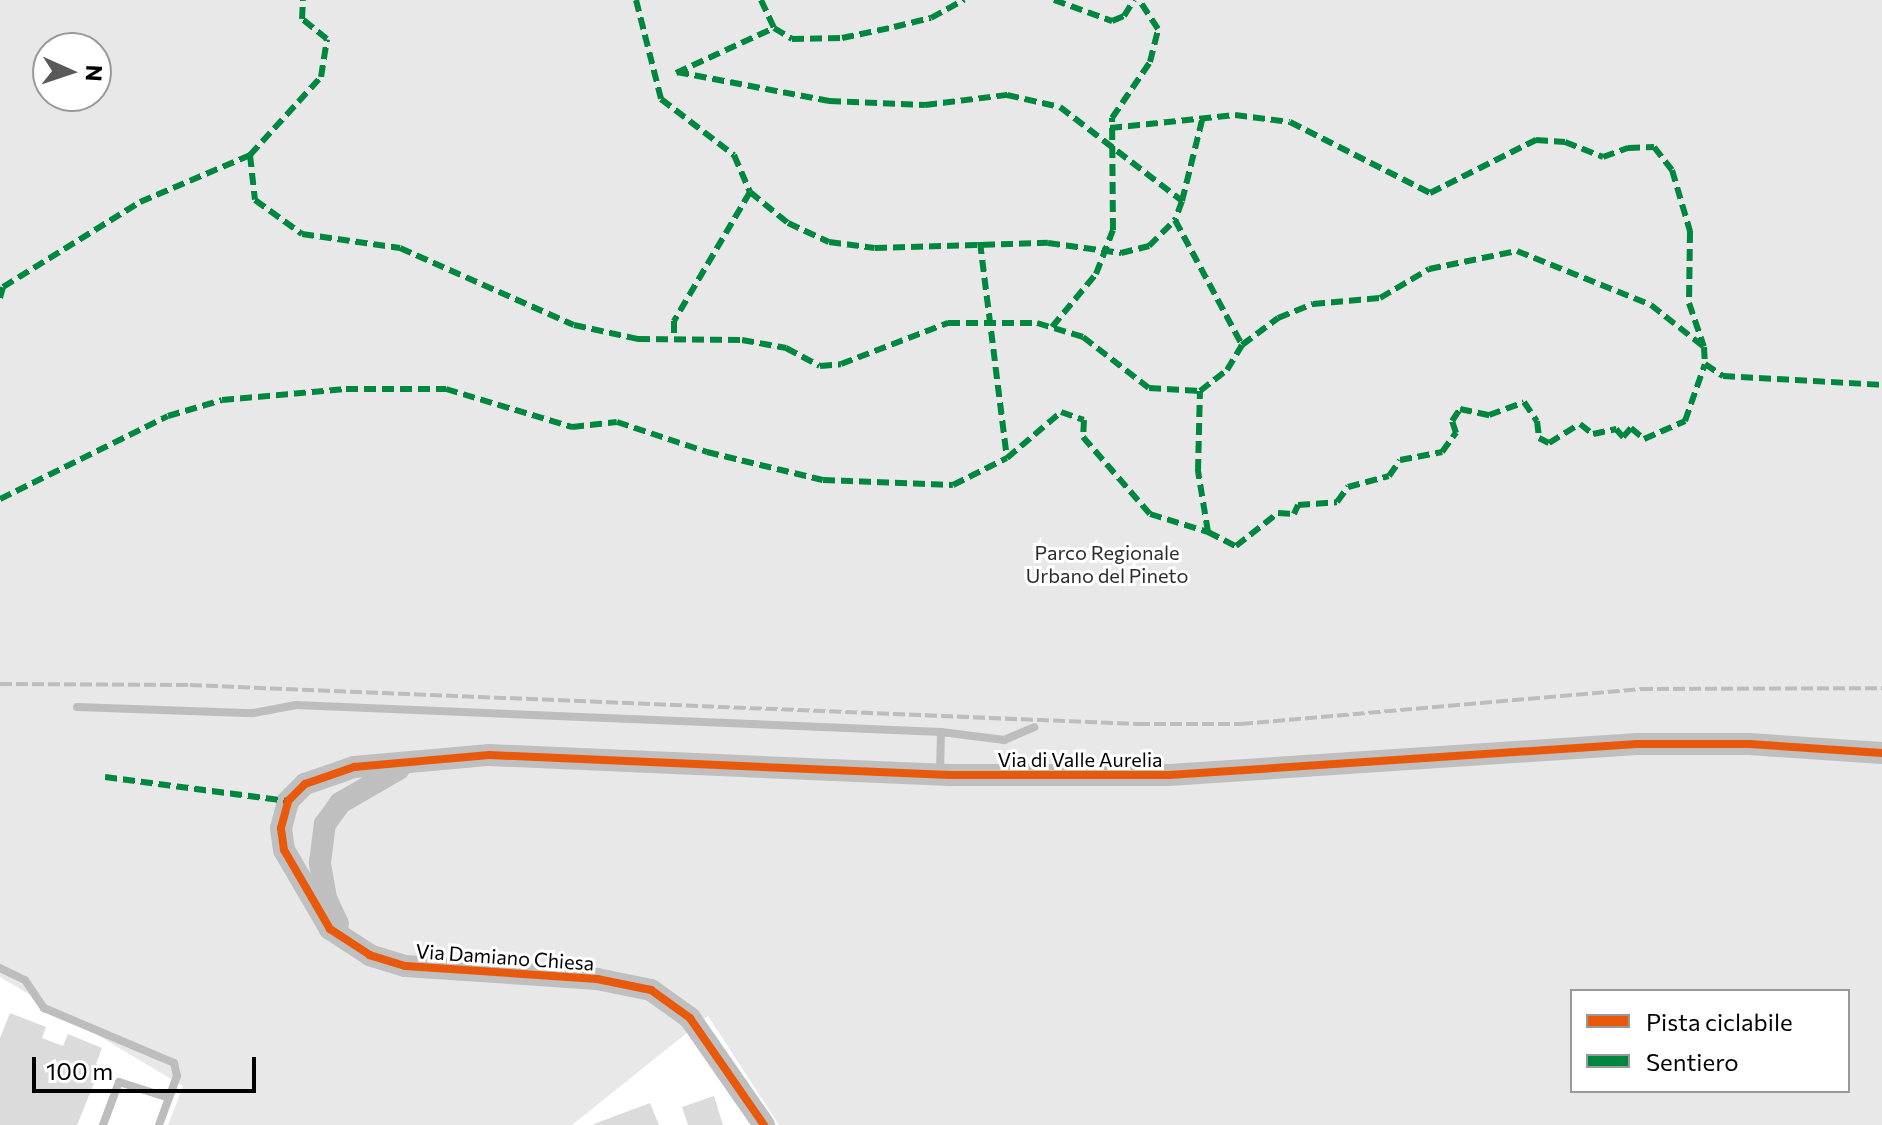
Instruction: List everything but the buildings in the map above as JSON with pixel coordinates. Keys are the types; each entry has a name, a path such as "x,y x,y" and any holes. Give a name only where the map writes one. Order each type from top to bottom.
{"street":[{"name":"Via di Valle Aurelia","path":"288,801 305,784 354,767 426,759 535,755 940,774 1169,775 1637,744 1749,744 1882,753"},
{"name":"Via di Valle Aurelia","path":"354,945 326,898 320,863 325,824 357,790 426,759"},
{"name":"Via Damiano Chiesa","path":"288,801 281,828 284,850 317,914 354,945 405,966 597,979 651,990 690,1018 764,1125"}],"lane":[{"path":"77,707 253,713 296,705 941,732 1004,740 1034,727"},
{"path":"940,774 941,732"},
{"path":"0,968 25,980 44,1008 174,1063 177,1076 159,1125"},
{"path":"103,1125 119,1082 169,1098"}],"green space":[{"name":"Parco Regionale Urbano del Pineto","path":"0,0 1882,0 1882,1125 779,1125 708,1016 572,1125 168,1125 183,1086 0,977"}],"railway":[{"path":"0,684 190,685 1138,724 1241,724 1641,689 1882,688"}],"marked path":[{"path":"250,155 321,77 327,39 302,19 303,0"},
{"path":"636,0 661,99 734,155 750,192 674,321 674,339"},
{"path":"761,0 774,28 792,39 842,38 894,27 931,18 964,0"},
{"path":"1054,0 1112,21 1124,16 1134,0"},
{"path":"1052,327 1096,274 1113,230 1112,118 1150,62 1158,29 1139,0"},
{"path":"676,73 774,28"},
{"path":"677,72 829,101 925,105 1007,95 1060,107 1182,201 1175,220"},
{"path":"1110,128 1235,115 1290,122 1430,193 1536,140 1565,142 1603,157 1628,148 1654,147 1672,170 1690,231 1689,303 1704,347"},
{"path":"1182,201 1202,120"},
{"path":"0,298 3,287 140,202 250,155 255,200 302,234 400,248 574,325 638,339 742,340 786,348 820,366 841,364 948,323 1037,323 1083,337 1149,388 1200,391 1227,370 1242,345 1278,318 1313,304 1380,298 1429,269 1517,251 1651,305 1704,347 1705,364 1723,376 1882,385"},
{"path":"750,192 788,223 829,242 875,248 1048,243 1121,253 1149,246 1175,220 1242,345"},
{"path":"980,242 1007,458"},
{"path":"1208,532 1236,546 1278,513 1294,514 1298,505 1337,502 1348,487 1389,476 1400,460 1442,452 1456,433 1452,421 1460,409 1489,415 1524,402 1537,421 1539,438 1549,443 1580,424 1593,434 1616,429 1623,437 1631,428 1644,439 1685,421 1705,364"},
{"path":"0,499 168,416 222,400 346,389 446,389 572,427 617,422 707,452 823,480 953,485 1007,458 1061,412 1084,420 1083,437 1150,514 1208,532 1198,471 1200,391"},
{"path":"105,777 288,801"}],"cycle path":[{"path":"764,1125 690,1018 651,990 597,979 405,966 370,955 330,929 284,850 281,828 288,801 305,784 354,767 489,755 950,775 1169,775 1637,744 1749,744 1882,753"}]}
